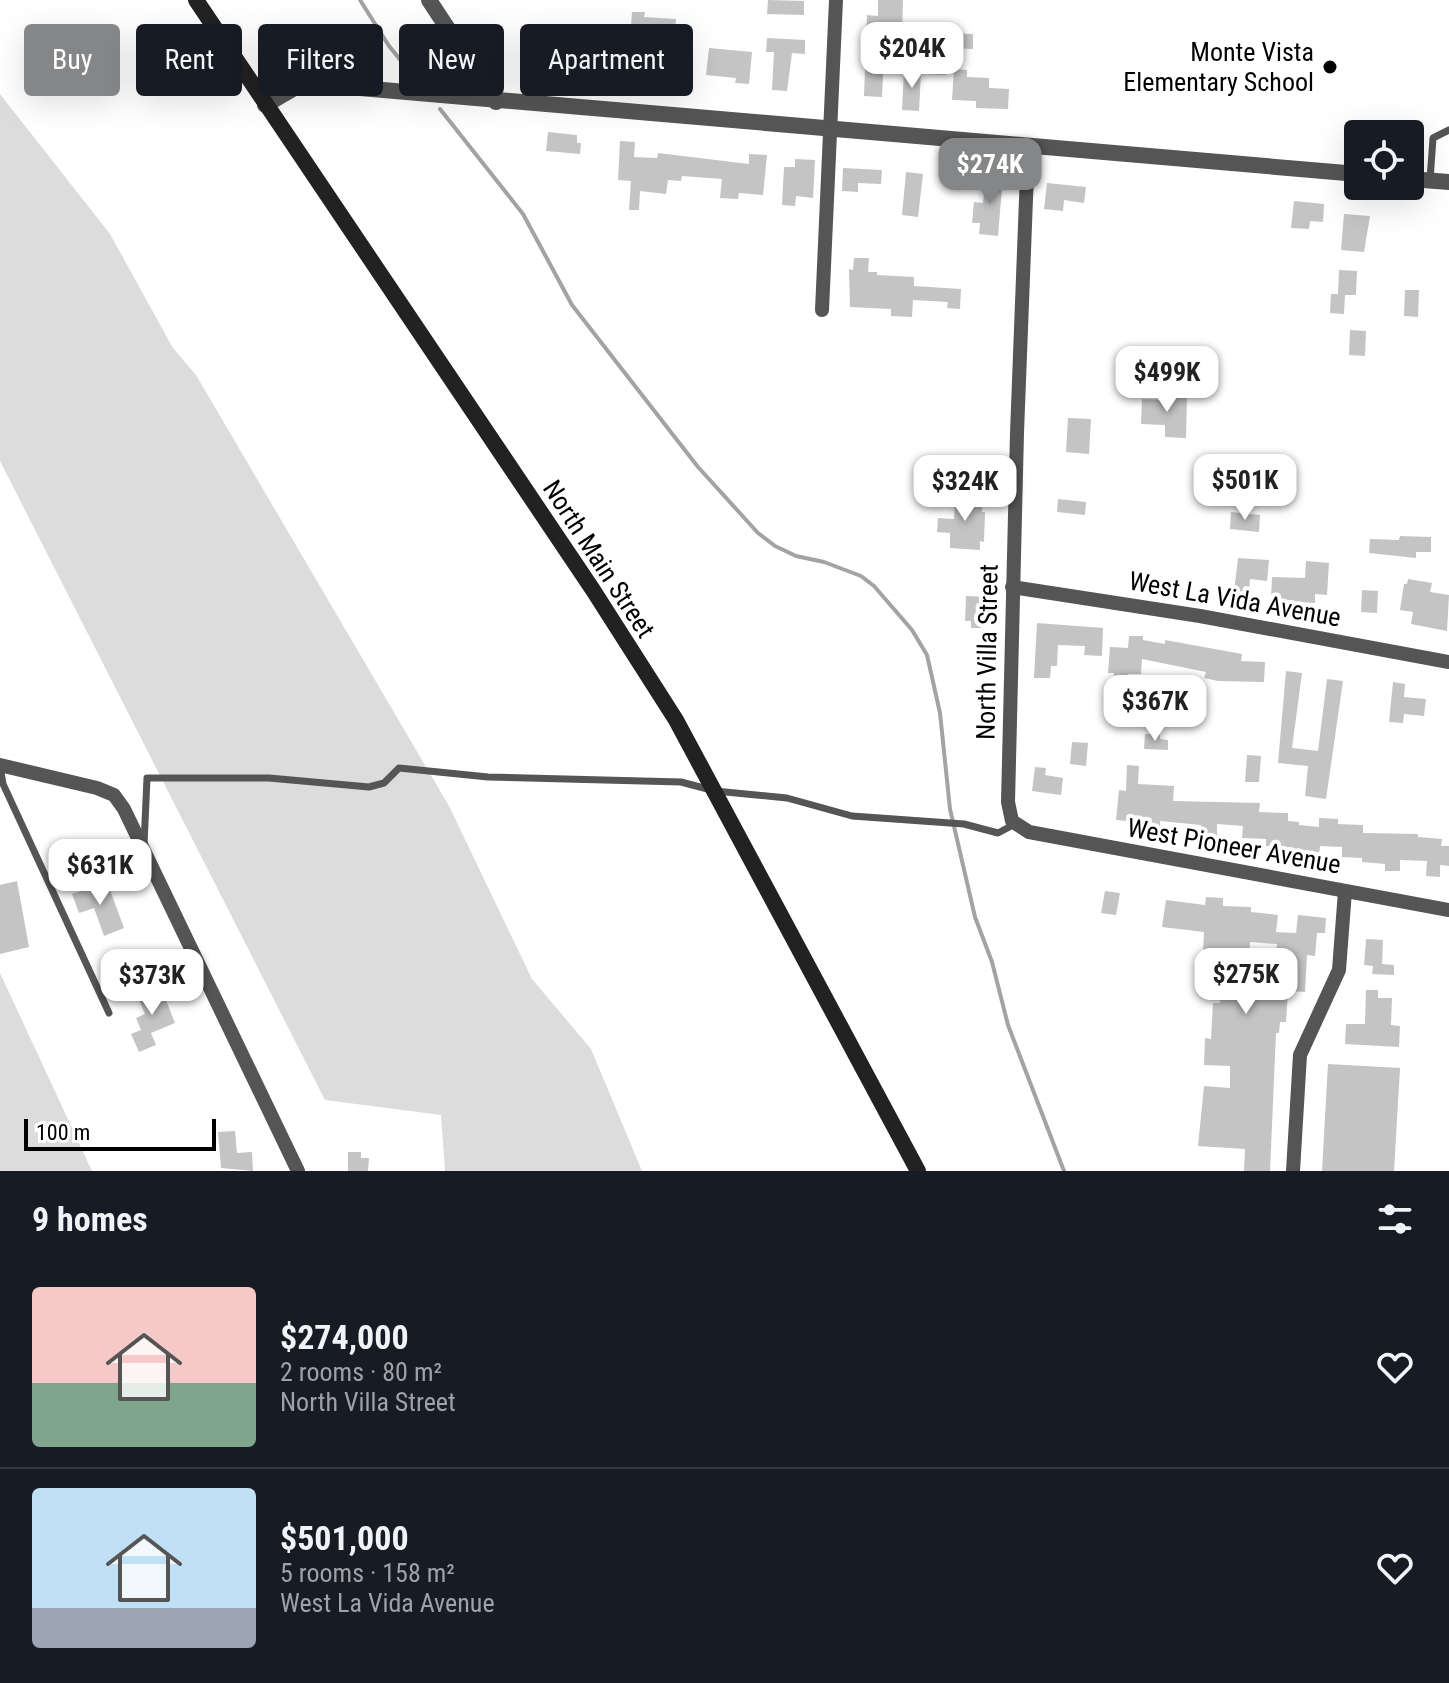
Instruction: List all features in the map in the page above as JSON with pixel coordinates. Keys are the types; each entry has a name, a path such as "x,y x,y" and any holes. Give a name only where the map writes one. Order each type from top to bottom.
{"main road":[{"name":"North Main Street","path":"196,0 593,590 676,720 918,1171"}],"street":[{"path":"429,0 496,102"},
{"path":"822,310 836,0"},
{"path":"265,105 287,90 306,85 1344,173"},
{"name":"North Villa Street","path":"1014,823 1008,802 1012,587 1028,147"},
{"path":"1424,180 1449,182"},
{"name":"West La Vida Avenue","path":"1012,587 1200,616 1449,662"},
{"path":"0,766 109,791 124,809 298,1171"},
{"name":"West Pioneer Avenue","path":"1014,823 1029,832 1449,910"},
{"path":"1293,1171 1300,1055 1339,970 1345,891"}],"lane":[{"path":"1430,180 1433,138 1449,130"},
{"path":"0,766 3,784 109,1013"},
{"path":"144,848 147,778 269,778 369,787 384,783 399,768 488,777 681,782 715,791 787,798 852,816 964,824 998,833 1014,823"}],"shaded area":[{"path":"0,94 110,234 173,348 196,375 449,806 532,979 591,1049 642,1171 445,1171 441,1115 325,1100 0,461"},
{"path":"0,973 92,1171 0,1171"}],"building":[{"path":"768,0 804,1 804,15 767,14"},
{"path":"878,0 903,0 902,34 885,33 882,97 864,96 867,15 878,16"},
{"path":"632,12 645,12 644,17 676,19 676,24 631,24"},
{"path":"925,23 945,24 944,33 973,34 973,49 946,48 945,75 922,74"},
{"path":"767,38 805,40 805,54 792,53 787,91 772,90 774,52 766,52"},
{"path":"709,48 752,52 749,84 735,83 736,78 706,75"},
{"path":"954,69 967,70 967,77 989,78 989,88 1009,89 1008,109 976,108 976,101 952,100"},
{"path":"904,70 921,71 919,111 902,110"},
{"path":"548,132 577,135 577,143 581,143 580,154 546,151"},
{"path":"620,141 635,142 634,157 657,158 658,153 749,164 749,154 767,155 763,195 739,193 738,199 720,198 722,179 682,176 681,181 668,180 666,194 640,191 639,210 629,210 631,181 618,180"},
{"path":"795,159 815,160 813,198 796,196 795,206 782,205 784,167 795,167"},
{"path":"843,168 882,170 881,184 858,183 858,192 842,191"},
{"path":"906,172 923,174 918,217 902,215"},
{"path":"986,174 1003,175 998,236 979,234 980,223 972,223 974,202 983,203"},
{"path":"1047,183 1086,187 1084,203 1064,200 1063,211 1044,209"},
{"path":"1294,201 1324,204 1323,222 1310,221 1309,229 1291,228"},
{"path":"1344,214 1370,216 1364,252 1341,250"},
{"path":"854,258 869,258 868,272 877,272 877,275 914,277 914,286 961,289 960,309 947,308 948,302 913,300 912,317 891,316 891,309 850,307 849,269 853,270"},
{"path":"1339,270 1357,271 1356,295 1345,295 1344,314 1330,313 1331,294 1338,294"},
{"path":"1405,290 1419,290 1418,317 1404,316"},
{"path":"1350,330 1366,331 1365,356 1349,355"},
{"path":"1166,394 1187,395 1186,438 1165,437 1165,425 1141,424 1142,399 1166,400"},
{"path":"1068,418 1091,419 1089,454 1066,452"},
{"path":"956,493 983,495 984,542 980,541 980,550 950,548 950,533 937,532 938,518 954,519"},
{"path":"1058,499 1086,502 1085,515 1057,512"},
{"path":"1231,512 1260,515 1259,532 1230,529"},
{"path":"1400,536 1431,537 1431,552 1416,552 1416,558 1369,553 1370,539 1399,540"},
{"path":"1238,558 1269,560 1267,581 1250,579 1249,593 1234,592"},
{"path":"1306,561 1329,563 1327,595 1315,594 1315,603 1271,600 1272,577 1305,578"},
{"path":"1408,579 1432,583 1430,592 1449,595 1447,631 1411,624 1413,612 1400,610 1404,584"},
{"path":"1362,590 1378,591 1377,613 1361,612"},
{"path":"966,596 989,597 991,622 981,621 981,628 971,628 971,621 965,621"},
{"path":"1037,623 1103,628 1102,656 1084,655 1085,646 1058,645 1057,666 1051,666 1050,678 1034,678"},
{"path":"1129,636 1242,654 1241,661 1265,662 1264,682 1218,681 1204,678 1206,672 1142,659 1141,674 1128,674 1126,705 1113,705 1114,673 1108,673 1110,647 1128,648"},
{"path":"1286,671 1302,673 1292,748 1318,751 1327,679 1343,681 1326,799 1305,796 1308,766 1278,763"},
{"path":"1393,682 1405,684 1404,697 1426,699 1424,716 1404,714 1403,723 1389,722"},
{"path":"1145,734 1160,734 1160,739 1168,740 1168,750 1144,749"},
{"path":"1072,742 1088,743 1086,766 1070,764"},
{"path":"1247,755 1261,756 1259,782 1245,782"},
{"path":"1127,765 1139,766 1138,784 1174,786 1173,801 1260,803 1259,812 1288,813 1288,821 1299,822 1299,825 1319,827 1319,818 1338,819 1338,824 1363,825 1363,833 1418,834 1418,837 1442,839 1441,846 1449,846 1449,866 1440,865 1440,877 1426,876 1427,861 1400,860 1400,871 1385,871 1385,864 1342,857 1342,847 1320,846 1319,856 1283,852 1284,847 1266,846 1266,839 1242,838 1243,826 1217,824 1217,839 1201,838 1201,825 1160,821 1160,830 1148,829 1149,823 1116,820 1119,790 1126,791"},
{"path":"1035,767 1046,768 1045,775 1063,778 1061,795 1032,791"},
{"path":"17,881 29,947 0,954 0,885"},
{"path":"107,882 124,928 104,936 94,908 79,913 72,894"},
{"path":"1105,891 1120,893 1116,915 1101,913"},
{"path":"1206,897 1223,898 1223,906 1251,907 1251,912 1278,915 1276,932 1296,933 1298,915 1326,918 1325,933 1317,933 1315,956 1307,955 1305,992 1288,991 1286,1022 1280,1022 1279,1033 1276,1033 1270,1171 1244,1171 1245,1149 1198,1146 1204,1086 1230,1088 1230,1066 1204,1065 1205,1038 1211,1039 1213,1003 1220,1003 1222,953 1203,953 1204,932 1162,927 1166,900 1205,905","holes":["1250,942 1277,944 1276,965 1249,964"]},
{"path":"1366,939 1383,940 1382,964 1394,965 1394,975 1372,974 1373,966 1364,965"},
{"path":"160,985 175,1023 151,1033 156,1045 139,1052 131,1034 141,1030 136,1018 145,1014 137,995"},
{"path":"1366,990 1378,990 1378,998 1392,998 1391,1025 1400,1026 1399,1047 1345,1044 1346,1024 1365,1024"},
{"path":"1328,1064 1400,1068 1394,1171 1322,1171"},
{"path":"235,1131 237,1153 252,1152 253,1171 221,1168 218,1132"},
{"path":"348,1152 361,1152 361,1158 369,1158 368,1171 348,1171"}],"waterway":[{"path":"360,0 399,58"},
{"path":"440,109 523,214 572,305 698,467 758,533 775,546 796,556 824,562 861,576 874,586 912,630 927,655 940,713 950,809 975,917 992,962 1008,1025 1064,1171"}],"place":[{"name":"Monte Vista Elementary School","path":"1330,67"}]}
